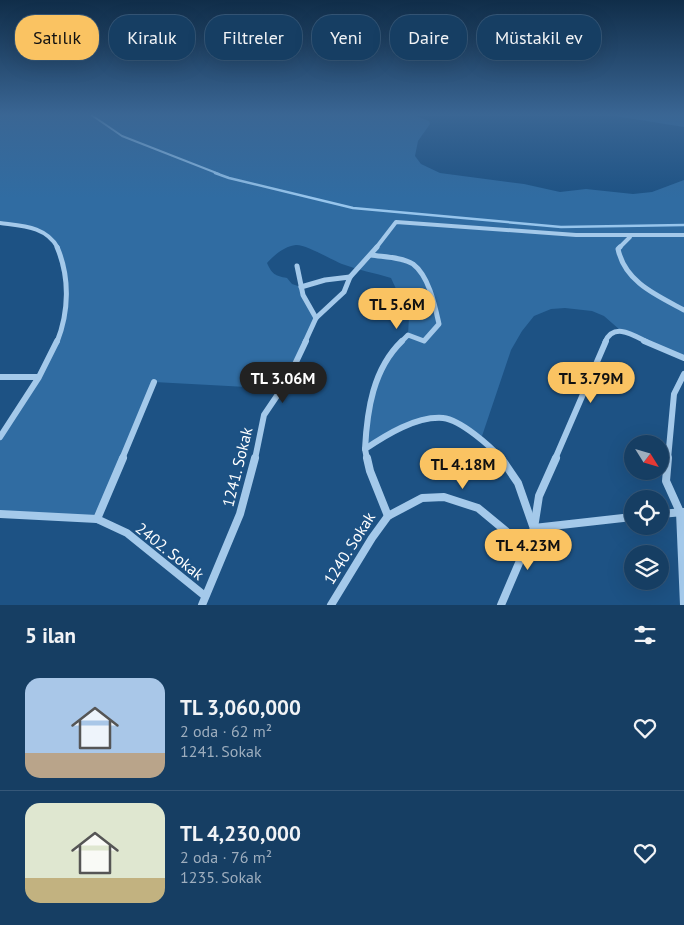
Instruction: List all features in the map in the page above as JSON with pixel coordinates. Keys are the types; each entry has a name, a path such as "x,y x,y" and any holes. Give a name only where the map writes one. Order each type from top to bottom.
{"street":[{"name":"1241. Sokak","path":"202,605 240,514 264,415 287,381 316,318 344,292 350,277 396,222 533,233 630,237"},
{"path":"0,223 38,229 48,235 55,243 66,272 66,309 61,333 38,378 0,437"},
{"path":"684,235 630,237 618,249 618,260 623,268 644,287 684,310"},
{"name":"1240. Sokak","path":"331,605 372,538 388,516 370,471 365,449 368,406 388,356 399,342 408,334 424,341 438,324 431,290 414,265 403,260 370,255"},
{"path":"298,266 301,287 316,318"},
{"path":"301,287 325,280 350,277"},
{"path":"501,605 534,528 539,496 608,336 614,331 620,330 684,358"},
{"path":"684,374 674,394 666,480 682,512 684,605"},
{"path":"0,377 38,378"},
{"path":"97,519 154,382"},
{"path":"365,449 382,438 427,420 440,418 458,423 498,451 512,470 524,495 534,528"},
{"path":"388,516 422,498 444,497 478,508 526,547"},
{"path":"669,513 682,512"},
{"name":"2402. Sokak","path":"0,514 97,519 127,533 205,596"},
{"path":"534,528 624,518"}],"shaded area":[{"path":"0,142 418,142 415,156 421,164 440,173 524,184 560,192 586,189 633,194 652,192 684,180 684,358 620,330 604,316 592,311 565,308 551,309 534,316 522,331 511,350 481,439 458,423 440,418 405,428 365,449 365,429 380,372 408,335 409,317 391,278 342,264 306,247 296,245 280,251 267,263 274,274 287,278 292,284 301,287 316,318 281,389 154,382 97,519 0,514 0,437 61,333 67,293 55,243 37,229 0,223"}],"waterway":[{"path":"138,142 219,174"},
{"path":"215,173 353,208 561,227 684,225"}]}
